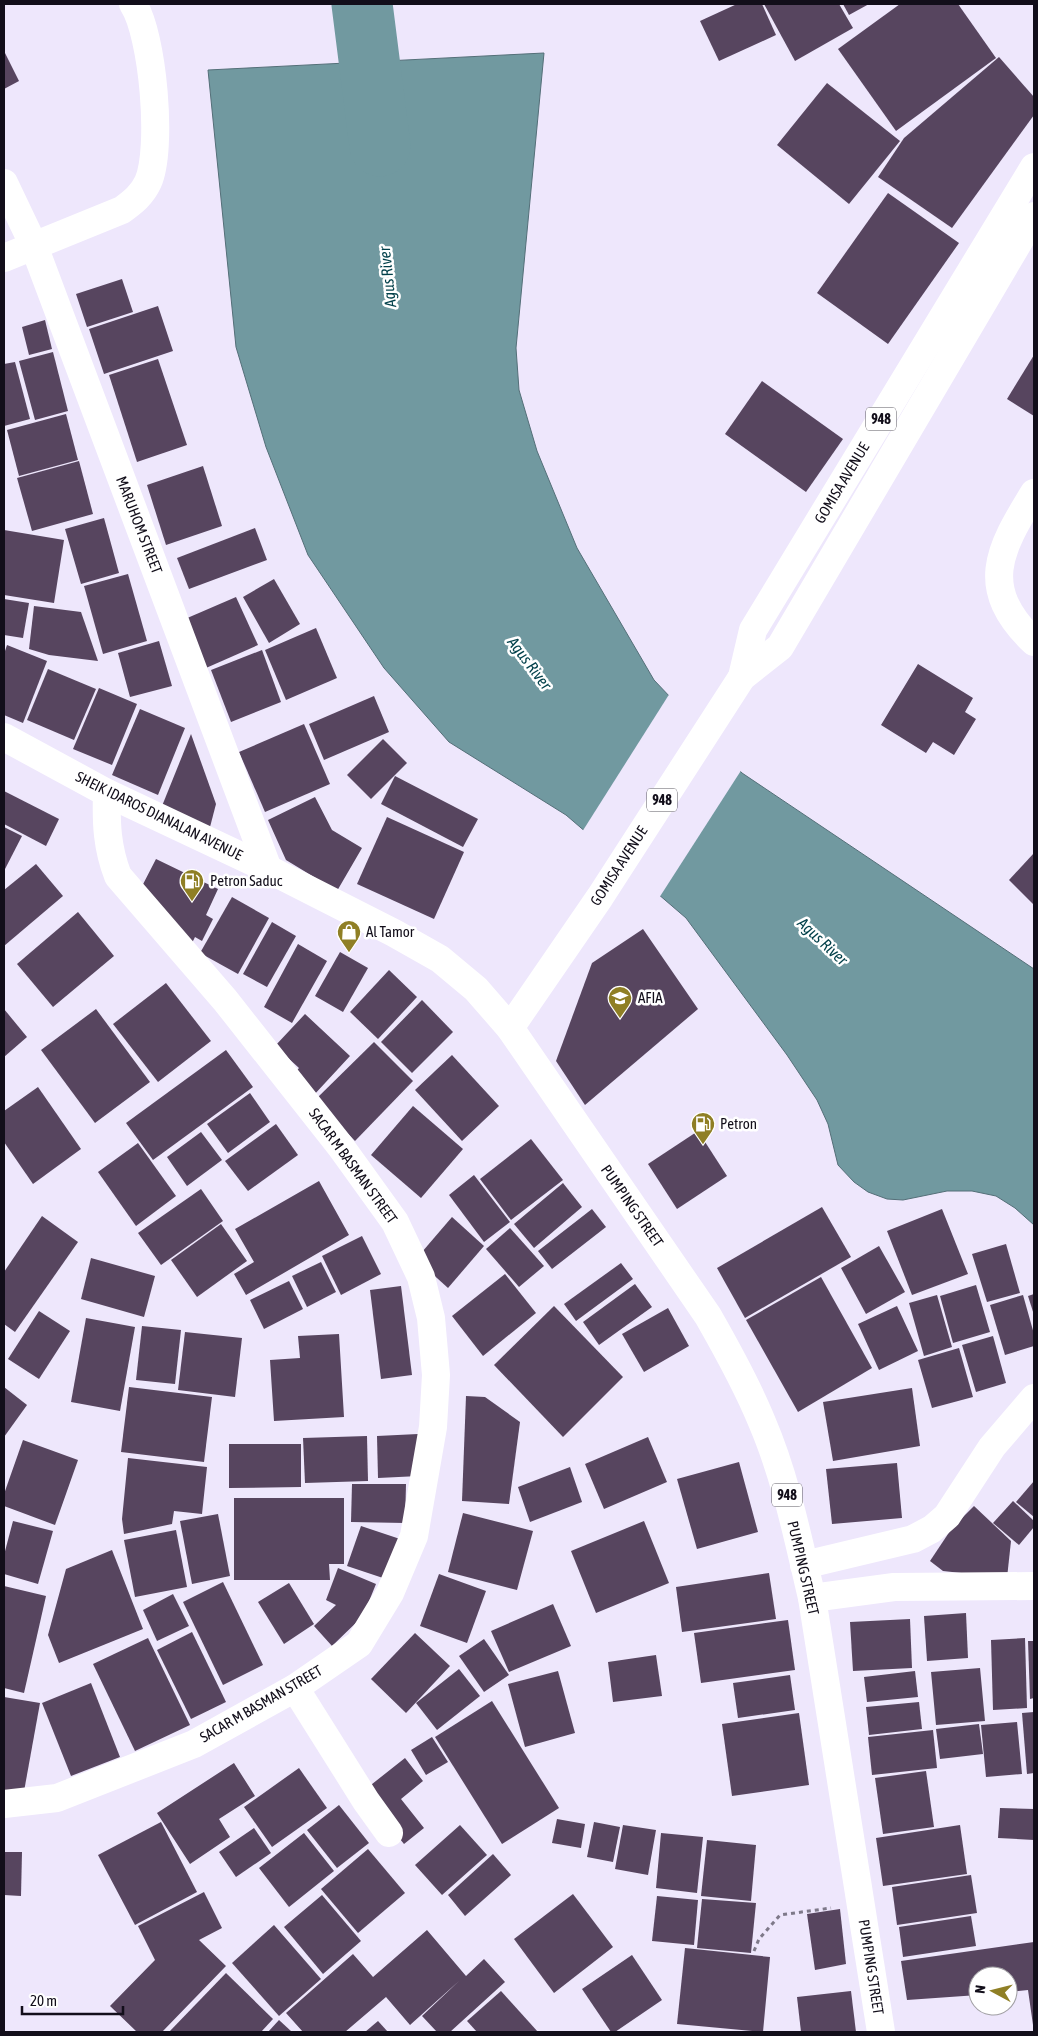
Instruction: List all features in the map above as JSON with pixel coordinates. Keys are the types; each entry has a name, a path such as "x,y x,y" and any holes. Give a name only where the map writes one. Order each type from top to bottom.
{"main road":[{"path":"4,258 122,210 139,198 149,181 154,154 156,121 145,36 133,4"},
{"name":"GOMISA AVENUE","path":"742,677 753,630 1034,166"},
{"name":"MARUHOM STREET","path":"4,183 34,246 268,869"},
{"name":"GOMISA AVENUE","path":"510,1028 600,897 742,677 780,647 1034,216"},
{"path":"1034,493 1009,533 999,563 998,580 1001,596 1008,610 1022,630 1034,642"},
{"name":"SHEIK IDAROS DIANALAN AVENUE","path":"4,737 107,793 268,869 394,933 440,959 476,989 510,1028"},
{"name":"SACAR M BASMAN STREET","path":"4,1804 57,1798 194,1744 295,1688 359,1644 390,1593 414,1536 433,1427 436,1375 431,1318 421,1277 395,1222 341,1147 232,1008 118,876 110,855 106,830 107,793"},
{"name":"PUMPING STREET","path":"510,1028 708,1316 736,1364 762,1423 784,1483 812,1598 881,2032"},
{"path":"804,1565 913,1539 932,1528 947,1516 992,1447 1034,1398"},
{"path":"812,1598 894,1587 1034,1586"},
{"path":"295,1688 366,1801 389,1833"}],"path":[{"path":"754,1951 759,1939 780,1915 861,1903"}],"water":[{"path":"544,53 516,348 519,390 537,451 577,548 654,680 742,773 1034,969 1034,1225 1015,1208 996,1196 972,1191 947,1191 903,1200 887,1199 868,1192 854,1182 838,1165 828,1124 817,1100 787,1055 686,918 566,815 449,742 384,668 308,555 266,447 236,347 208,70"}],"pier":[{"path":"670,693 742,769 659,898 582,832"}],"building":[{"path":"737,4 762,4 776,35 719,61 700,21"},
{"path":"764,4 839,4 853,28 795,61"},
{"path":"843,4 869,4 849,15"},
{"path":"900,4 958,4 996,58 896,131 838,49"},
{"path":"4,51 19,81 4,89"},
{"path":"999,57 1034,97 1034,115 952,228 878,177 904,138"},
{"path":"827,83 900,141 849,204 777,145"},
{"path":"888,193 959,243 888,344 817,293"},
{"path":"122,279 133,312 87,327 76,294"},
{"path":"158,306 173,351 104,374 89,329"},
{"path":"45,320 52,349 29,355 22,327"},
{"path":"53,352 68,411 35,420 19,361"},
{"path":"1034,355 1034,416 1007,399"},
{"path":"158,359 187,445 137,462 109,375"},
{"path":"15,362 30,419 4,426 4,364"},
{"path":"762,381 843,439 806,492 725,434"},
{"path":"66,414 78,460 19,476 7,430"},
{"path":"79,461 93,514 32,531 17,478"},
{"path":"203,466 222,526 166,545 147,485"},
{"path":"104,518 119,573 81,584 65,529"},
{"path":"255,528 267,560 189,589 177,558"},
{"path":"4,530 64,540 54,603 4,595"},
{"path":"128,574 147,641 103,654 84,586"},
{"path":"274,579 300,624 269,643 243,597"},
{"path":"236,597 258,645 206,668 185,619"},
{"path":"4,599 29,603 23,638 4,635"},
{"path":"34,606 81,612 98,661 49,655 29,649"},
{"path":"316,628 337,678 286,700 265,650"},
{"path":"159,641 172,686 130,697 118,653"},
{"path":"7,645 47,661 23,723 4,715 4,654"},
{"path":"262,650 281,702 231,722 211,670"},
{"path":"918,664 973,698 965,712 976,719 954,755 933,742 926,753 881,725"},
{"path":"48,669 96,689 74,740 27,720"},
{"path":"99,688 137,704 112,765 73,749"},
{"path":"374,696 389,732 324,760 309,724"},
{"path":"140,709 185,728 158,795 112,775"},
{"path":"304,724 330,784 265,812 239,752"},
{"path":"191,734 216,804 210,827 162,806"},
{"path":"383,739 407,763 371,799 347,775"},
{"path":"395,776 478,819 463,847 381,804"},
{"path":"4,791 59,819 46,846 4,824"},
{"path":"315,797 332,830 362,848 337,891 286,860 268,820"},
{"path":"387,817 464,852 434,919 357,884"},
{"path":"4,827 22,836 4,871"},
{"path":"1034,853 1034,905 1009,880"},
{"path":"156,859 218,889 206,915 213,919 202,941 195,937 188,951 139,892"},
{"path":"36,864 63,896 4,946 4,890"},
{"path":"232,897 269,918 238,974 200,953"},
{"path":"78,912 114,956 53,1007 17,964"},
{"path":"272,922 296,936 267,987 243,974"},
{"path":"643,929 698,1009 585,1105 556,1061 592,963"},
{"path":"298,944 327,961 292,1023 264,1007"},
{"path":"340,952 368,968 343,1012 315,996"},
{"path":"389,970 417,997 378,1039 350,1012"},
{"path":"166,983 211,1041 158,1082 113,1024"},
{"path":"422,1000 453,1032 412,1073 381,1042"},
{"path":"4,1009 27,1037 4,1057"},
{"path":"96,1009 150,1082 95,1123 41,1050"},
{"path":"305,1014 350,1056 313,1096 292,1076 299,1068 275,1046"},
{"path":"374,1042 413,1081 355,1141 315,1100"},
{"path":"226,1050 253,1087 153,1160 126,1123"},
{"path":"452,1055 499,1106 462,1141 415,1090"},
{"path":"38,1087 81,1149 33,1184 4,1142 4,1111"},
{"path":"250,1093 270,1122 228,1153 207,1124"},
{"path":"413,1106 463,1149 421,1198 371,1155"},
{"path":"276,1124 298,1155 248,1191 225,1161"},
{"path":"698,1131 727,1176 677,1209 648,1164"},
{"path":"201,1132 222,1160 187,1186 167,1157"},
{"path":"531,1139 563,1180 511,1220 480,1179"},
{"path":"138,1143 176,1196 136,1226 98,1172"},
{"path":"474,1175 510,1222 484,1242 449,1195"},
{"path":"319,1181 349,1235 246,1295 234,1274 254,1262 235,1229"},
{"path":"563,1183 582,1207 534,1248 514,1224"},
{"path":"201,1189 223,1221 161,1265 138,1233"},
{"path":"822,1207 851,1257 745,1318 717,1268"},
{"path":"592,1209 606,1227 552,1269 538,1251"},
{"path":"942,1209 968,1274 912,1295 887,1231"},
{"path":"42,1216 78,1242 15,1332 4,1324 4,1272"},
{"path":"452,1217 484,1246 448,1288 416,1259"},
{"path":"221,1224 247,1261 197,1297 171,1260"},
{"path":"510,1228 544,1266 519,1287 486,1249"},
{"path":"362,1236 381,1274 341,1295 322,1256"},
{"path":"1006,1244 1020,1293 987,1302 972,1254"},
{"path":"879,1246 905,1292 866,1314 841,1268"},
{"path":"91,1258 155,1276 144,1317 81,1299"},
{"path":"321,1262 336,1292 307,1307 292,1276"},
{"path":"621,1263 633,1279 576,1321 564,1304"},
{"path":"505,1274 536,1313 483,1356 452,1316"},
{"path":"821,1277 872,1368 798,1412 746,1320"},
{"path":"289,1281 303,1309 264,1329 250,1300"},
{"path":"635,1284 652,1307 599,1345 583,1322"},
{"path":"976,1285 990,1332 953,1343 940,1296"},
{"path":"401,1286 412,1375 381,1379 370,1290"},
{"path":"1034,1294 1034,1315 1028,1296"},
{"path":"937,1295 952,1347 924,1356 909,1303"},
{"path":"1023,1295 1034,1334 1034,1346 1005,1355 990,1305"},
{"path":"554,1306 623,1377 563,1437 494,1365"},
{"path":"897,1306 918,1351 879,1370 858,1324"},
{"path":"668,1308 689,1346 644,1372 622,1334"},
{"path":"39,1311 70,1331 39,1379 8,1359"},
{"path":"86,1318 135,1327 120,1411 71,1402"},
{"path":"142,1326 181,1330 175,1384 136,1380"},
{"path":"185,1332 242,1338 235,1397 178,1390"},
{"path":"339,1334 344,1417 274,1421 270,1360 300,1358 298,1336"},
{"path":"993,1336 1006,1383 976,1392 962,1345"},
{"path":"959,1348 973,1397 932,1408 918,1360"},
{"path":"4,1387 27,1405 4,1437"},
{"path":"129,1387 212,1397 204,1462 121,1452"},
{"path":"912,1388 920,1446 833,1461 823,1402"},
{"path":"466,1396 485,1397 520,1422 509,1504 462,1501"},
{"path":"418,1434 419,1476 378,1478 377,1436"},
{"path":"367,1436 368,1481 305,1483 303,1438"},
{"path":"648,1437 667,1482 604,1509 585,1464"},
{"path":"23,1440 78,1460 55,1525 4,1506 4,1494"},
{"path":"229,1444 301,1444 301,1487 229,1488"},
{"path":"128,1458 207,1467 202,1514 174,1511 172,1524 124,1534 122,1519"},
{"path":"739,1462 758,1532 697,1549 677,1479"},
{"path":"897,1463 902,1518 832,1524 826,1469"},
{"path":"570,1467 582,1502 530,1522 518,1487"},
{"path":"1034,1481 1034,1517 1016,1502"},
{"path":"352,1484 406,1484 405,1523 351,1522"},
{"path":"234,1498 344,1498 344,1564 329,1564 330,1580 234,1580"},
{"path":"1013,1501 1034,1521 1034,1527 1019,1545 993,1523"},
{"path":"974,1506 1011,1541 1007,1578 943,1571 930,1561 952,1528"},
{"path":"463,1513 533,1531 517,1590 448,1572"},
{"path":"218,1514 230,1576 192,1584 180,1521"},
{"path":"13,1521 53,1531 38,1584 4,1574 4,1555"},
{"path":"644,1521 669,1583 596,1613 571,1551"},
{"path":"361,1526 400,1539 386,1579 347,1566"},
{"path":"176,1530 187,1587 135,1597 124,1540"},
{"path":"112,1550 143,1629 59,1663 48,1635 66,1569"},
{"path":"338,1568 376,1584 363,1616 332,1646 314,1626 336,1605 326,1600"},
{"path":"769,1573 776,1619 682,1632 676,1587"},
{"path":"439,1574 486,1591 467,1643 420,1626"},
{"path":"223,1582 263,1665 223,1685 183,1602"},
{"path":"289,1583 314,1624 284,1644 258,1602"},
{"path":"4,1586 46,1596 24,1693 4,1688"},
{"path":"173,1594 189,1626 157,1641 143,1610"},
{"path":"553,1604 571,1646 509,1672 491,1631"},
{"path":"966,1613 968,1658 927,1661 924,1616"},
{"path":"910,1619 912,1668 853,1671 850,1622"},
{"path":"788,1620 795,1670 701,1683 694,1633"},
{"path":"192,1632 226,1702 191,1719 157,1650"},
{"path":"415,1633 450,1666 406,1713 371,1679"},
{"path":"148,1638 190,1725 135,1751 93,1664"},
{"path":"1025,1638 1027,1708 993,1710 991,1640"},
{"path":"484,1639 509,1675 484,1692 459,1656"},
{"path":"1028,1641 1034,1641 1034,1698 1030,1699"},
{"path":"656,1655 662,1696 613,1702 608,1662"},
{"path":"980,1668 985,1721 936,1725 931,1672"},
{"path":"459,1669 480,1696 437,1730 416,1703"},
{"path":"558,1671 575,1733 525,1747 508,1684"},
{"path":"915,1671 918,1697 867,1702 864,1677"},
{"path":"790,1675 795,1710 738,1718 733,1683"},
{"path":"91,1683 120,1757 71,1776 42,1703"},
{"path":"4,1697 40,1703 23,1797 4,1799"},
{"path":"492,1701 559,1808 502,1844 435,1737"},
{"path":"919,1702 922,1729 869,1735 866,1707"},
{"path":"1034,1712 1034,1773 1027,1774 1022,1713"},
{"path":"799,1713 809,1785 732,1796 722,1724"},
{"path":"1017,1722 1022,1774 986,1777 981,1725"},
{"path":"979,1724 983,1754 940,1759 936,1729"},
{"path":"933,1730 937,1768 872,1775 868,1737"},
{"path":"432,1737 448,1762 426,1775 411,1750"},
{"path":"405,1758 423,1781 401,1799 424,1828 404,1844 362,1792"},
{"path":"234,1763 255,1796 219,1819 230,1837 190,1864 157,1813"},
{"path":"299,1768 327,1808 272,1847 244,1807"},
{"path":"926,1771 934,1827 883,1834 875,1778"},
{"path":"339,1805 369,1843 337,1868 307,1830"},
{"path":"1000,1808 1034,1809 1034,1840 998,1838"},
{"path":"557,1819 585,1824 581,1848 552,1843"},
{"path":"161,1822 197,1892 135,1925 98,1855"},
{"path":"594,1822 620,1827 613,1862 587,1857"},
{"path":"460,1825 487,1855 442,1895 415,1865"},
{"path":"623,1825 656,1830 648,1875 615,1869"},
{"path":"960,1825 967,1874 883,1886 876,1838"},
{"path":"254,1828 271,1853 236,1877 219,1852"},
{"path":"304,1833 334,1871 289,1907 259,1868"},
{"path":"661,1833 703,1837 697,1893 656,1888"},
{"path":"707,1840 756,1845 751,1901 701,1896"},
{"path":"368,1849 405,1893 358,1933 321,1889"},
{"path":"4,1852 22,1852 21,1896 4,1895"},
{"path":"493,1854 511,1875 465,1916 448,1895"},
{"path":"971,1875 977,1913 897,1925 892,1887"},
{"path":"204,1892 222,1928 199,1940 226,1966 162,2032 137,2032 110,2006 155,1960 138,1926"},
{"path":"573,1894 613,1947 554,1993 514,1939"},
{"path":"322,1895 361,1941 323,1974 284,1927"},
{"path":"657,1896 698,1900 694,1945 652,1941"},
{"path":"702,1899 756,1903 751,1953 697,1948"},
{"path":"840,1909 846,1964 815,1970 807,1914"},
{"path":"971,1916 976,1946 903,1957 899,1927"},
{"path":"274,1925 321,1979 279,2016 232,1963"},
{"path":"427,1930 466,1976 484,1959 505,1982 450,2032 437,2032 422,2016 459,1981 410,2025 386,1997 345,2032 303,2032 286,2013 353,1954 373,1977"},
{"path":"1034,1942 1034,2032 1028,1990 1018,1991 1018,1966 968,1966 968,1996 907,2000 901,1961"},
{"path":"685,1948 770,1957 763,2032 677,2024"},
{"path":"632,1955 662,2000 615,2032 611,2032 582,1989"},
{"path":"226,1973 273,2019 261,2032 169,2032"},
{"path":"501,1991 538,2032 477,2032 467,2021"},
{"path":"851,1991 856,2032 801,2032 797,1997"},
{"path":"279,2020 292,2032 268,2032"},
{"path":"378,2021 388,2032 365,2032"}],"waterway":[{"name":"Agus River","path":"362,4 380,146"}],"place":[{"name":"Petron Saduc","path":"192,902"},
{"name":"Al Tamor","path":"349,953"},
{"name":"AFIA","path":"620,1019"},
{"name":"Petron","path":"703,1145"}]}
